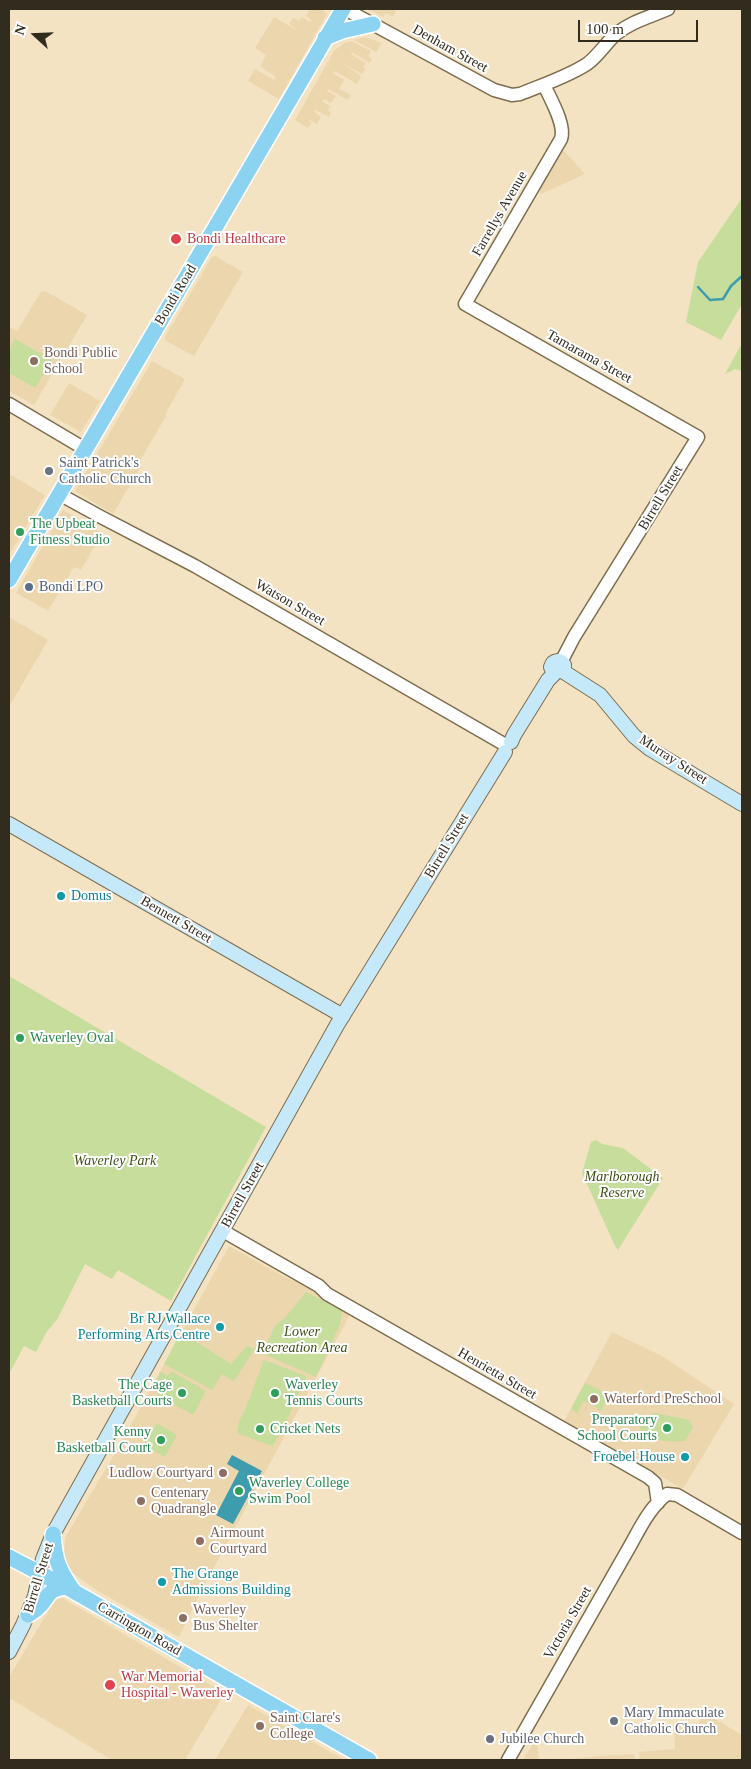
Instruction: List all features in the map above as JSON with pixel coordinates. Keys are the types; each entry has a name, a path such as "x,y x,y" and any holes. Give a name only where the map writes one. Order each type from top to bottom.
{"main road":[{"name":"Bondi Road","path":"9,580 344,9"},
{"path":"326,38 342,31 373,24"},
{"name":"Birrell Street","path":"9,1652 28,1615 37,1589 42,1559 53,1534 343,1016 506,745 548,680 560,669"},
{"name":"Murray Street","path":"560,669 600,695 634,736 650,749 742,804"},
{"name":"Bennett Street","path":"9,824 343,1016"},
{"path":"28,1615 38,1608 52,1590 70,1588 57,1565 54,1555 53,1534"},
{"name":"Carrington Road","path":"9,1557 70,1588 369,1760"}],"street":[{"name":"Denham Street","path":"344,9 500,92 512,95 520,94 587,64 618,33 629,25 668,9"},
{"name":"Farrellys Avenue","path":"465,304 562,139 561,123 544,84"},
{"name":"Tamarama Street","path":"465,304 698,437"},
{"path":"9,404 86,449"},
{"name":"Birrell Street","path":"560,669 574,637 698,437"},
{"name":"Watson Street","path":"59,494 218,578 506,745"},
{"name":"Henrietta Street","path":"223,1231 319,1286 327,1294 648,1477 655,1483 658,1503"},
{"path":"658,1503 667,1494 677,1495 742,1533"},
{"name":"Victoria Street","path":"508,1760 630,1546 650,1512 658,1503"}],"shaded area":[{"path":"310,9 321,9 327,14 279,99 248,81 255,69 274,80 276,77 260,66 266,55 255,48 274,17 300,32 289,24 293,18 299,21 302,17 310,22 312,20 306,16"},
{"path":"367,9 397,9 393,17 386,13 383,17"},
{"path":"365,37 382,43 376,52 354,40"},
{"path":"351,41 371,51 368,56 372,59 370,63 351,52 351,54 366,63 363,68 366,69 362,74 340,62 361,76 357,84 335,71 333,73 344,80 339,89 351,95 348,100 328,89 327,91 336,96 331,103 324,99 322,101 330,106 328,111 331,112 329,117 316,110 314,111 321,117 317,124 310,120 312,123 308,128 295,120 334,51 344,43"},
{"path":"562,151 585,174 541,194 540,190"},
{"path":"215,256 243,272 194,356 166,341 165,337 212,257"},
{"name":"Bondi Public School","path":"45,291 87,315 34,405 9,391 9,327 17,331 41,292"},
{"path":"152,361 185,379 138,464 141,466 113,514 75,491"},
{"path":"69,383 100,401 81,432 50,415"},
{"path":"9,474 45,495 9,555"},
{"path":"63,510 102,533 81,570 74,567 48,611 16,593"},
{"path":"9,617 48,640 9,707"},
{"path":"229,1246 281,1275 353,1309 205,1584 179,1637 98,1591 68,1570 64,1555 65,1538 119,1446"},
{"path":"612,1332 662,1356 734,1404 683,1489 564,1421"},
{"name":"War Memorial Hospital - Waverley","path":"62,1598 225,1693 185,1760 112,1760 9,1698 9,1677 55,1600"},
{"name":"Saint Clare's College","path":"248,1705 323,1748 345,1760 215,1760"},
{"path":"705,1713 742,1735 742,1760 640,1760 639,1752 675,1749 674,1726 698,1724"},
{"path":"533,1743 537,1743 539,1760 523,1760"},
{"path":"634,1754 635,1760 560,1760 601,1756"}],"green space":[{"path":"742,198 742,304 721,340 686,322 698,262"},
{"path":"15,339 52,360 35,388 9,373 9,349"},
{"path":"742,343 742,371 735,369 725,374"},
{"name":"Waverley Park","path":"9,976 266,1127 171,1301 118,1270 112,1279 85,1264 58,1318 46,1333 36,1352 24,1346 9,1374"},
{"name":"Marlborough Reserve","path":"596,1140 602,1144 623,1148 663,1178 618,1250 582,1173 591,1142"},
{"name":"Lower Recreation Area","path":"306,1292 342,1310 340,1324 316,1377 266,1355 270,1347 267,1343 275,1326 285,1318"},
{"path":"181,1332 231,1364 247,1346 255,1349 234,1381 222,1374 212,1390 164,1364"},
{"name":"Waverley Tennis Courts","path":"264,1360 306,1376 285,1425 272,1446 237,1433 239,1421"},
{"name":"The Cage Basketball Courts","path":"171,1371 206,1391 193,1415 157,1395 159,1391 152,1387 161,1372 168,1376"},
{"path":"585,1383 609,1395 601,1411 584,1401 577,1413 571,1409"},
{"name":"Preparatory School Courts","path":"655,1413 689,1420 693,1427 685,1441 655,1439 644,1433 640,1429 642,1423 647,1417"},
{"name":"Kenny Basketball Court","path":"157,1423 177,1435 165,1457 144,1445"}],"water":[{"name":"Waverley College Swim Pool","path":"232,1455 262,1471 233,1524 216,1515 239,1471 227,1464"}],"waterway":[{"path":"698,287 710,300 723,299 731,286 742,276"}],"place":[{"name":"Bondi Healthcare","path":"176,239"},
{"name":"Bondi Public School","path":"34,361"},
{"name":"Saint Patrick's Catholic Church","path":"49,471"},
{"name":"The Upbeat Fitness Studio","path":"20,532"},
{"name":"Bondi LPO","path":"29,587"},
{"name":"Domus","path":"61,896"},
{"name":"Waverley Oval","path":"20,1038"},
{"name":"Br RJ Wallace Performing Arts Centre","path":"220,1327"},
{"name":"The Cage Basketball Courts","path":"182,1393"},
{"name":"Waverley Tennis Courts","path":"275,1393"},
{"name":"Waterford PreSchool","path":"594,1399"},
{"name":"Preparatory School Courts","path":"667,1428"},
{"name":"Cricket Nets","path":"260,1429"},
{"name":"Kenny Basketball Court","path":"161,1440"},
{"name":"Froebel House","path":"685,1457"},
{"name":"Ludlow Courtyard","path":"223,1473"},
{"name":"Waverley College Swim Pool","path":"239,1491"},
{"name":"Centenary Quadrangle","path":"141,1501"},
{"name":"Airmount Courtyard","path":"200,1541"},
{"name":"The Grange Admissions Building","path":"162,1582"},
{"name":"Waverley Bus Shelter","path":"183,1618"},
{"name":"War Memorial Hospital - Waverley","path":"110,1685"},
{"name":"Mary Immaculate Catholic Church","path":"614,1721"},
{"name":"Saint Clare's College","path":"260,1726"},
{"name":"Jubilee Church","path":"490,1739"}]}
